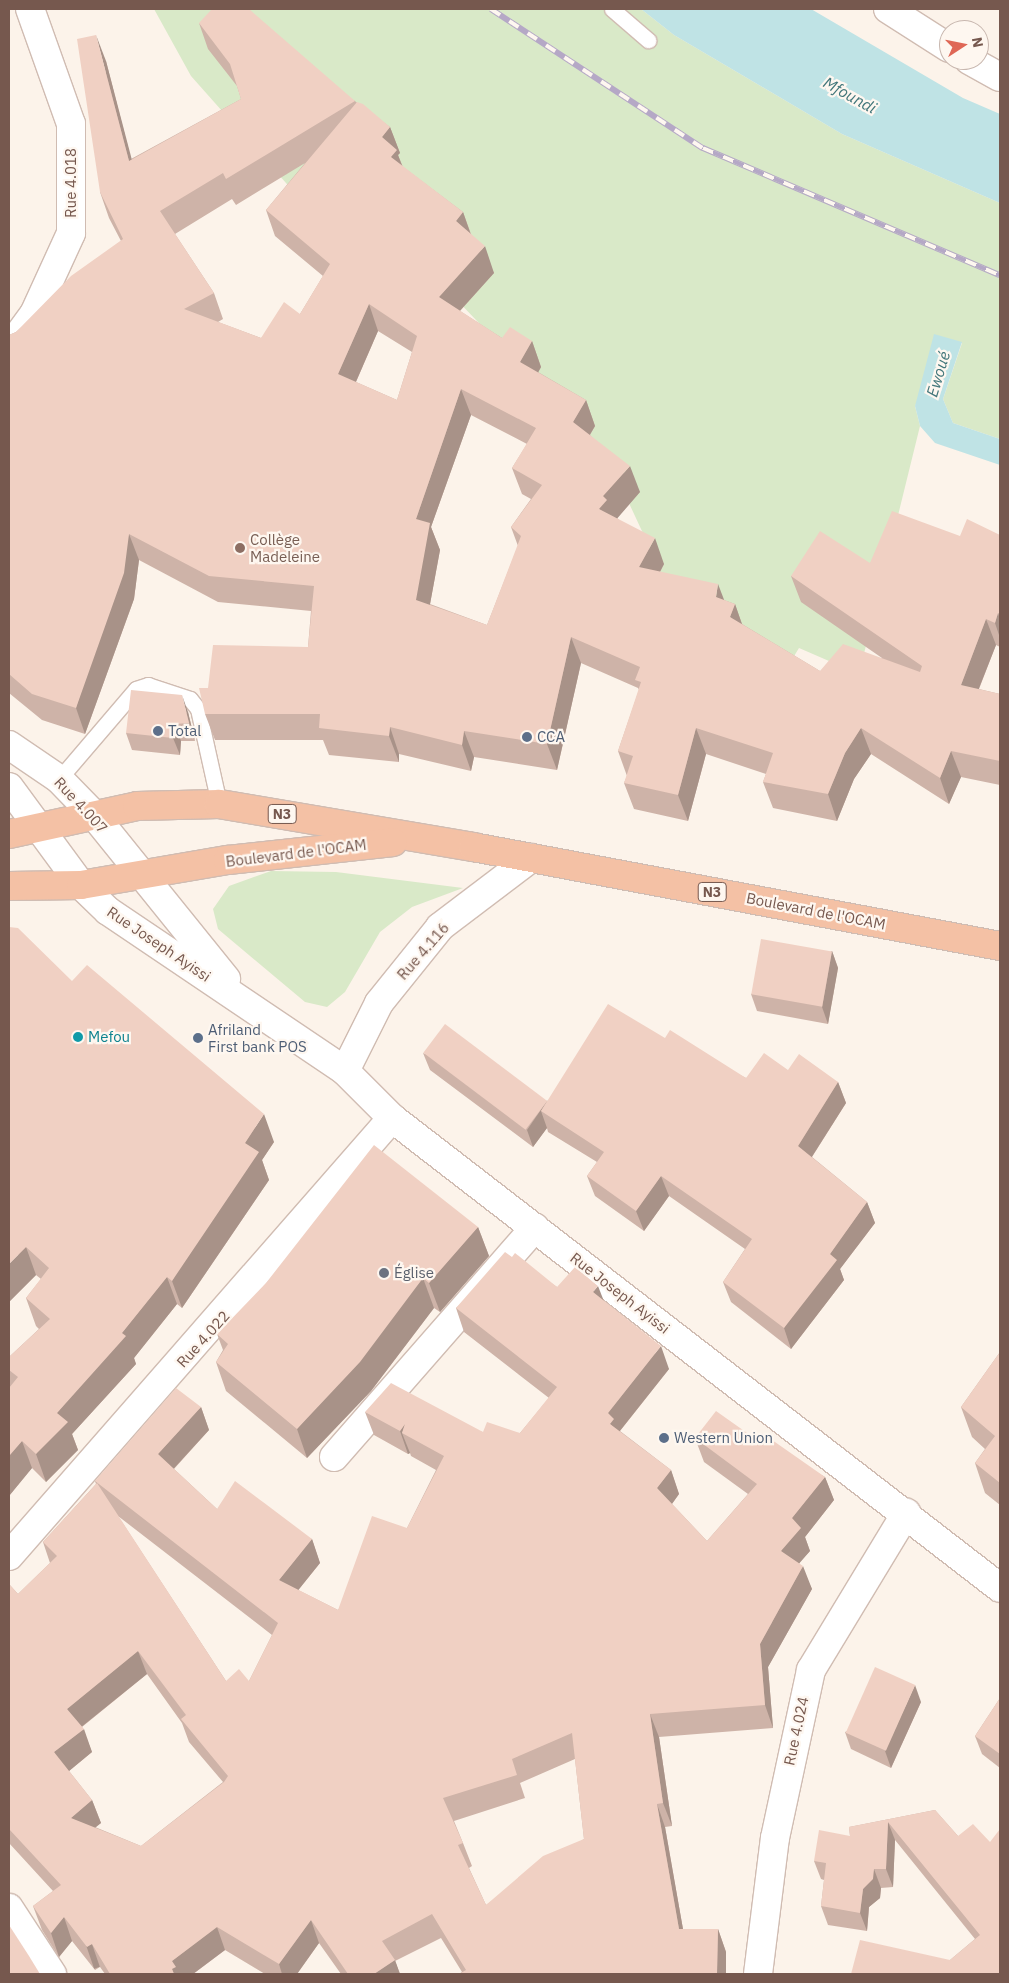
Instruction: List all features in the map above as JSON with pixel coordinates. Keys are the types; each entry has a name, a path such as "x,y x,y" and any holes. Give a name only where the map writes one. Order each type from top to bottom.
{"highway":[{"name":"Boulevard de l'OCAM","path":"93,814 137,806 219,804 531,858 1000,946"},
{"name":"N3","path":"9,834 93,814"},
{"name":"Boulevard de l'OCAM","path":"141,877 168,871 424,839"},
{"name":"N3","path":"9,886 81,885 141,877"}],"street":[{"name":"Rue 4.018","path":"9,348 34,314 71,233 71,124 30,9"},
{"path":"888,9 939,42"},
{"path":"987,70 1000,77"},
{"name":"Rue 4.007","path":"9,745 59,779 93,814 141,877"},
{"path":"9,787 81,885"},
{"name":"Rue 4.116","path":"345,1071 379,1003 440,927 531,858"},
{"name":"Rue Joseph Ayissi","path":"141,877 241,997"},
{"name":"Rue Joseph Ayissi","path":"81,885 108,911 241,997 345,1071 392,1118 906,1513 1000,1588"},
{"name":"Rue 4.022","path":"9,1556 223,1316 392,1118"},
{"path":"334,1458 535,1227"},
{"name":"Rue 4.024","path":"758,1974 775,1838 811,1670 906,1513"},
{"path":"9,1908 52,1974"}],"lane":[{"path":"612,9 648,40"},
{"path":"59,779 136,689 148,685 190,699 198,709 219,804"}],"green space":[{"path":"154,9 641,9 674,35 842,134 1000,203 1000,439 953,423 943,399 962,343 949,339 915,406 920,426 859,674 799,648 740,745 647,690 648,544 608,458 454,297 294,192 191,76"},
{"path":"271,871 336,872 463,888 412,907 380,932 345,992 327,1007 305,1002 218,929 213,909 229,886"}],"water":[{"name":"Mfoundi","path":"641,9 811,9 963,98 1000,114 1000,203 842,134 674,35"},
{"name":"Ewoué","path":"934,334 962,342 943,399 953,423 1000,439 1000,465 935,443 920,426 915,406"}],"building":[{"path":"212,9 249,9 355,101 226,179 223,173 160,211 214,293 184,309 261,338 284,302 300,314 330,264 266,210 357,102 363,104 390,127 382,137 397,150 391,157 463,212 456,221 485,246 439,297 502,338 510,327 532,341 520,362 586,400 573,422 630,466 603,496 607,500 599,509 655,538 639,567 718,584 716,597 735,604 730,617 820,671 843,644 920,672 922,666 791,576 820,531 870,563 892,511 960,536 967,519 1000,535 1000,614 998,613 995,623 986,619 961,685 1000,694 1000,761 951,751 940,778 861,728 845,753 828,794 763,782 773,753 696,728 678,795 624,783 633,756 618,751 641,682 635,680 640,667 571,637 547,744 464,731 462,745 390,727 389,736 319,728 320,714 205,714 199,688 208,688 213,645 308,647 314,586 209,576 129,534 124,573 76,708 32,694 9,674 9,335 16,332 71,276 123,239 100,192 77,39 96,35 129,161 241,99 230,64 199,23","holes":["369,304 417,336 397,400 338,374","461,389 536,428 512,468 542,485 511,527 521,536 487,625 416,600 430,523 416,519"]},
{"path":"131,690 182,695 189,723 175,724 173,738 126,733"},
{"path":"9,927 18,928 72,981 87,965 264,1114 245,1143 259,1152 172,1281 167,1277 122,1333 126,1336 57,1413 68,1422 36,1454 22,1441 9,1456 9,1388 18,1377 9,1370 9,1357 50,1319 26,1298 49,1268 26,1247 9,1264"},
{"path":"761,939 832,952 822,1007 751,994"},
{"path":"608,1004 665,1038 670,1030 746,1078 764,1053 788,1070 799,1054 838,1082 798,1146 867,1202 830,1254 837,1260 784,1328 723,1282 752,1239 661,1176 636,1211 587,1176 604,1152 541,1111"},
{"path":"445,1024 547,1101 526,1130 423,1053"},
{"path":"374,1145 478,1227 429,1283 423,1278 360,1362 297,1429 216,1362 228,1344 217,1334 266,1283"},
{"path":"505,1252 512,1257 515,1253 557,1287 575,1267 598,1286 593,1292 661,1346 608,1413 614,1419 610,1424 671,1470 657,1488 707,1541 757,1484 695,1438 716,1411 757,1440 762,1433 825,1477 792,1518 801,1528 781,1551 803,1566 760,1644 765,1705 650,1714 663,1803 657,1804 679,1929 718,1929 717,1974 459,1974 466,1970 432,1914 382,1941 395,1960 374,1974 348,1974 311,1920 279,1964 217,1927 172,1961 176,1967 172,1969 174,1974 110,1974 92,1944 87,1947 64,1917 51,1933 33,1906 61,1885 9,1829 9,1584 18,1594 57,1556 43,1542 97,1483 226,1681 239,1669 249,1681 278,1623 95,1481 176,1388 201,1407 158,1454 217,1509 235,1481 312,1539 279,1580 338,1610 372,1516 407,1528 444,1456 402,1433 405,1424 400,1431 365,1412 391,1383 483,1432 487,1422 520,1433 557,1387 456,1308","holes":["138,1651 186,1715 181,1719 228,1776 224,1782 141,1846 71,1818 92,1800 54,1752 84,1729 67,1709","572,1733 584,1839 543,1856 486,1905 458,1845 463,1843 443,1798 517,1775 512,1759"]},
{"path":"1000,1352 1000,1483 975,1463 995,1436 961,1407"},
{"path":"875,1667 915,1685 886,1751 846,1733"},
{"path":"1000,1698 1000,1754 975,1736"},
{"path":"935,1810 958,1836 973,1824 990,1842 1000,1829 1000,1974 851,1974 860,1940 950,1960 980,1935 888,1822 886,1869 874,1869 873,1879 863,1889 860,1913 821,1906 826,1863 814,1861 819,1830 850,1836 849,1827"},
{"path":"9,1925 29,1956 40,1974 9,1974"}],"railway":[{"path":"491,9 703,148 1000,275"}],"place":[{"name":"Collège Madeleine","path":"240,548"},
{"name":"Total","path":"158,731"},
{"name":"CCA","path":"527,737"},
{"name":"Mefou","path":"78,1037"},
{"name":"Afriland First bank POS","path":"198,1038"},
{"name":"Église","path":"384,1273"},
{"name":"Western Union","path":"664,1438"}]}
